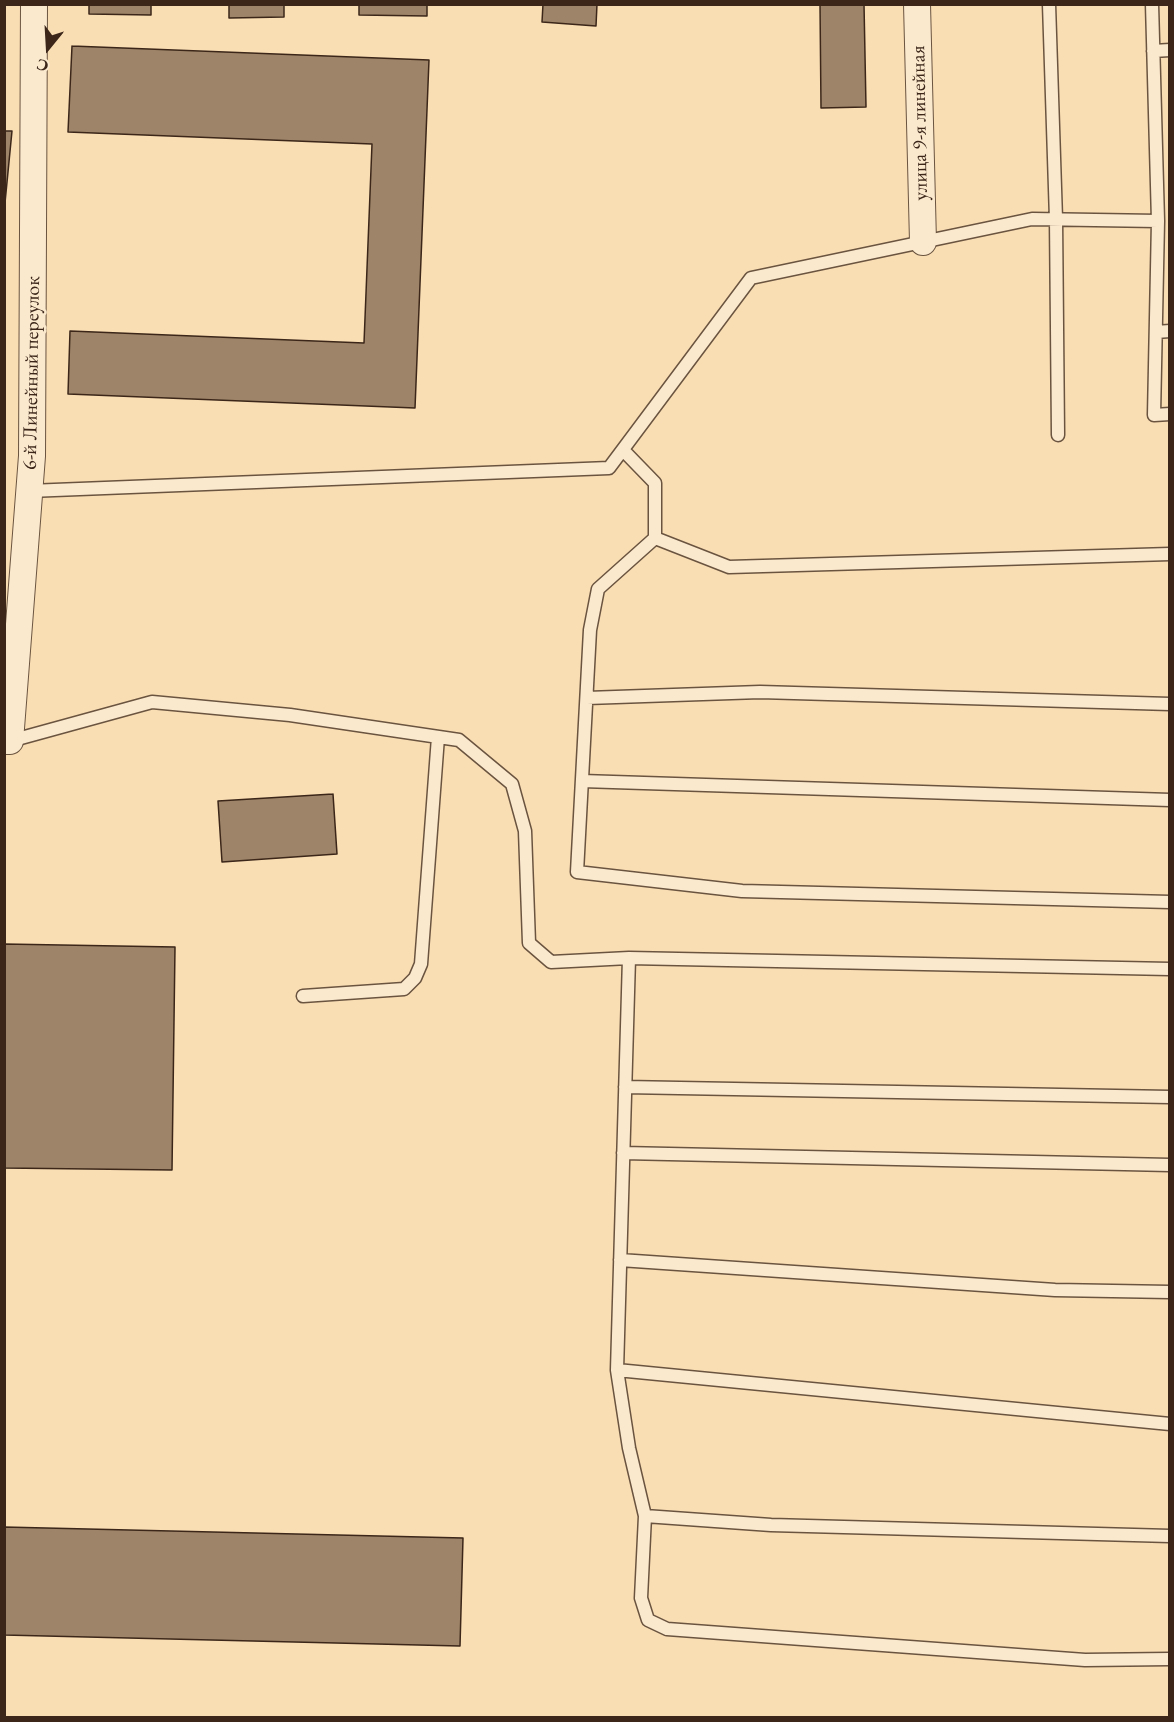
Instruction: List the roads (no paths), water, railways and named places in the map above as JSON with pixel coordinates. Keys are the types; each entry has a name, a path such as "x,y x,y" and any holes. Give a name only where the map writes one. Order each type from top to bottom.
{"street":[{"name":"6-й Линейный переулок","path":"7,741 32,444 34,4"},
{"name":"улица 9-я линейная","path":"917,4 923,242"}],"lane":[{"path":"1048,4 1056,219 1058,435"},
{"path":"1152,4 1158,221 1163,245 1156,332 1154,415 1170,414"},
{"path":"1153,51 1170,50"},
{"path":"1156,147 1170,147"},
{"path":"29,491 609,468 751,279 1032,219 1158,221"},
{"path":"1156,332 1170,332"},
{"path":"623,450 655,483 655,538 598,589 590,630 577,872 742,891 1170,902"},
{"path":"655,538 729,567 1170,554"},
{"path":"587,698 760,692 1170,704"},
{"path":"7,741 152,702 290,715 459,740 512,784 525,831 529,943 551,962 629,958 1170,969"},
{"path":"303,996 404,989 415,978 421,964 438,737"},
{"path":"582,781 1170,800"},
{"path":"629,958 617,1370 629,1448 645,1516 641,1598 648,1620 667,1629 1085,1660 1170,1659"},
{"path":"625,1087 1170,1097"},
{"path":"623,1153 1170,1165"},
{"path":"620,1260 1055,1290 1170,1292"},
{"path":"617,1370 1170,1424"},
{"path":"645,1516 771,1525 1170,1536"}]}
